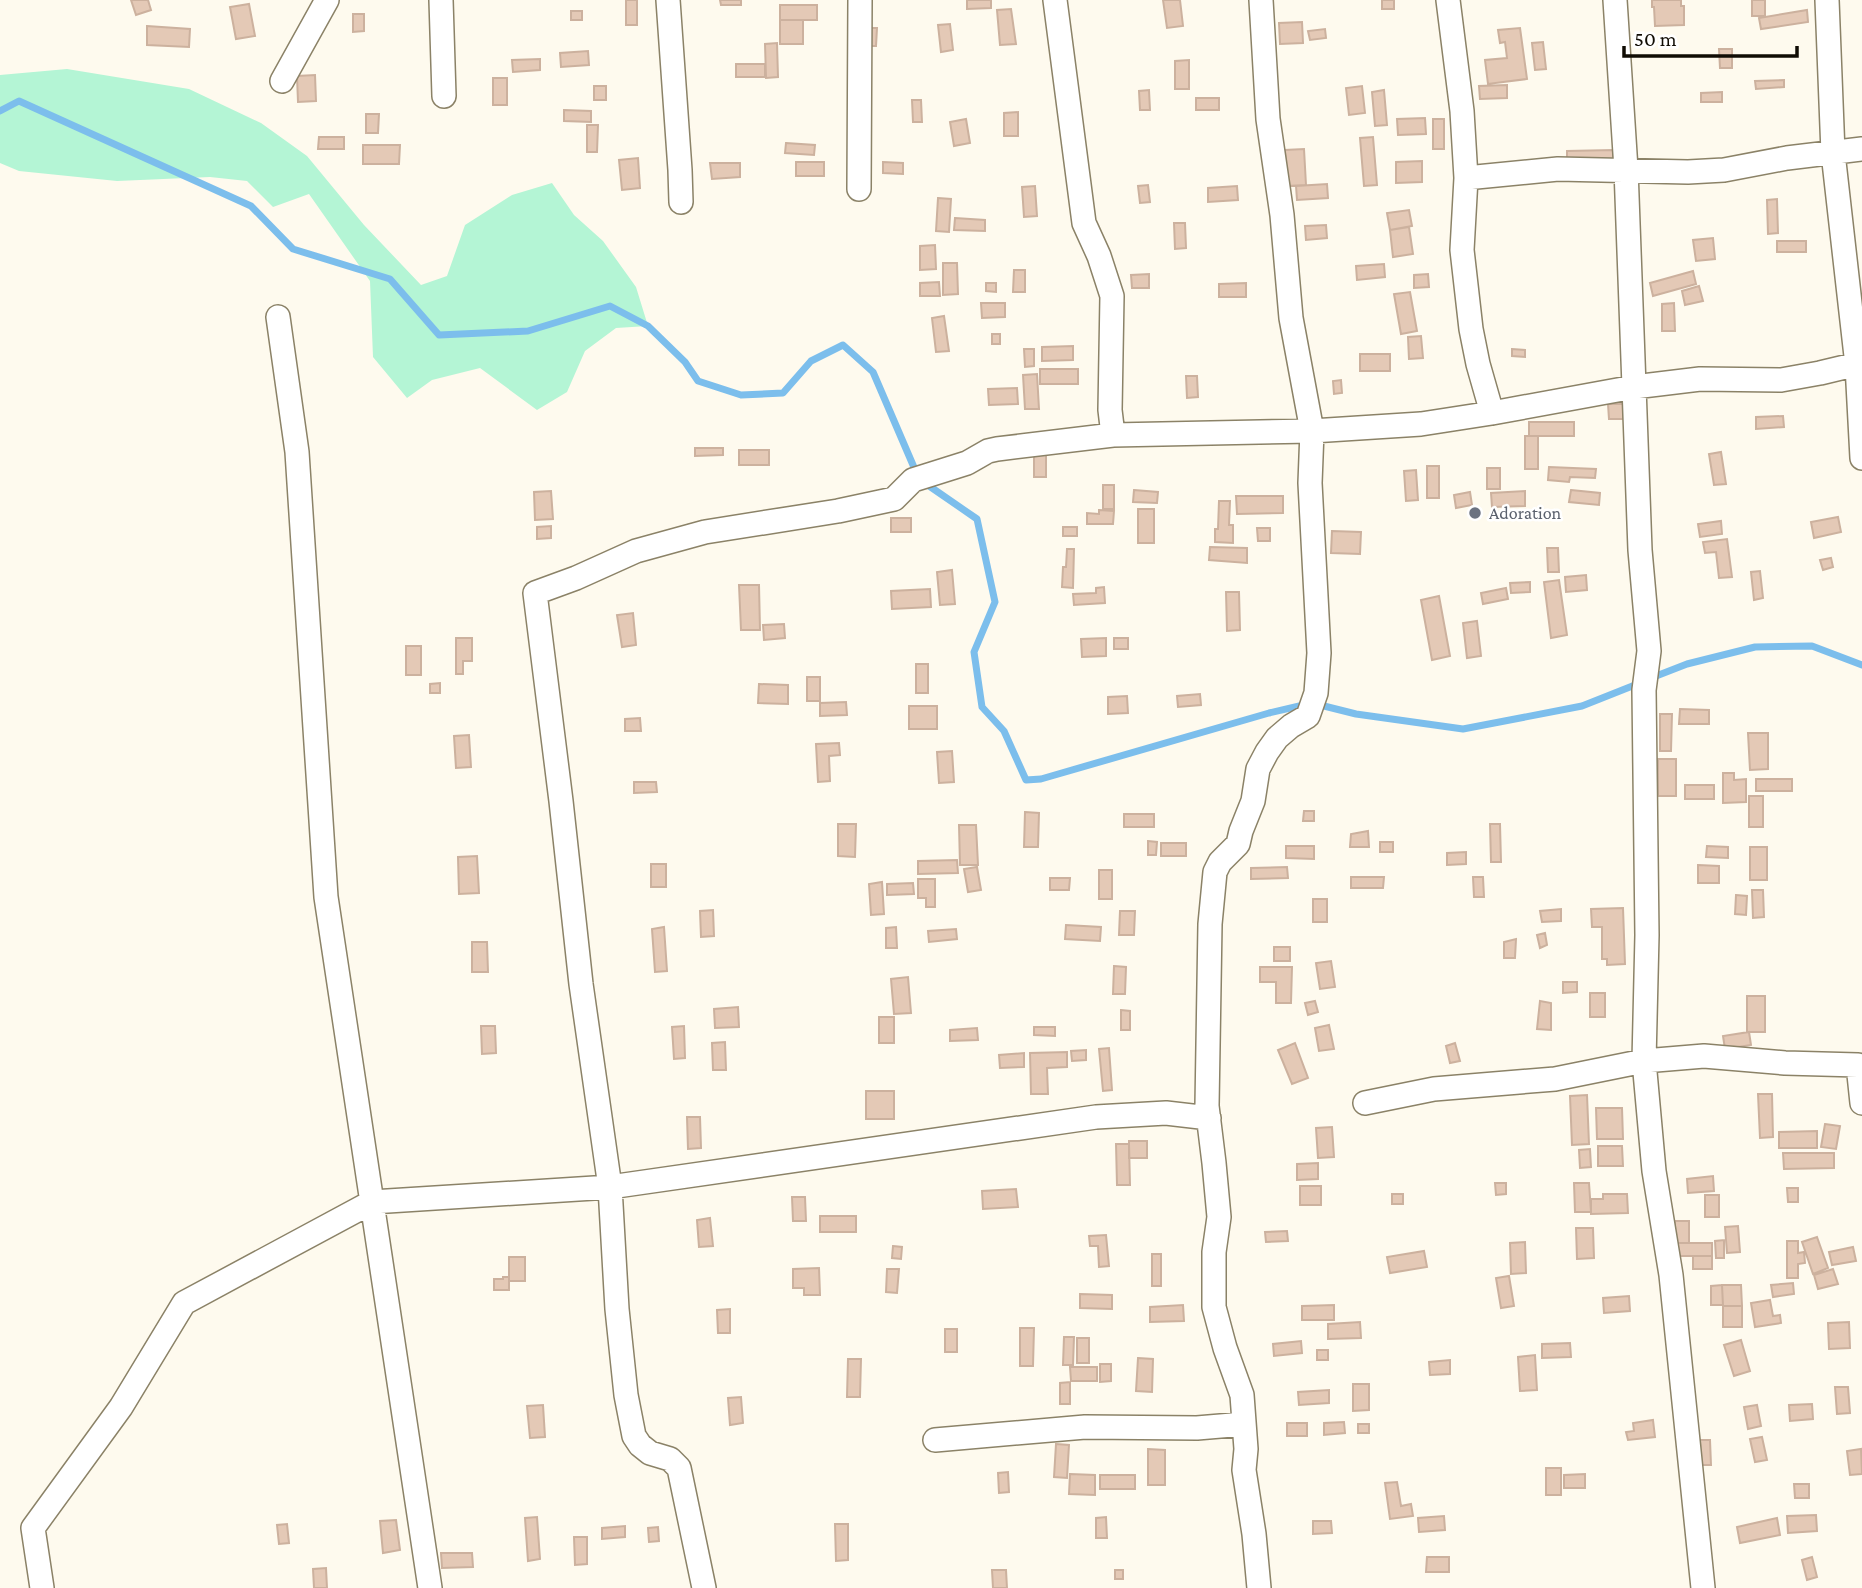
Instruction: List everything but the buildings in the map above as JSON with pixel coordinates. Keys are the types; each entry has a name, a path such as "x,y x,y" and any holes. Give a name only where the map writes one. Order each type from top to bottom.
{"street":[{"path":"282,81 327,0"},
{"path":"441,0 444,96"},
{"path":"668,0 681,202"},
{"path":"859,189 860,0"},
{"path":"1055,0 1084,223 1099,256 1112,296 1110,410 1113,435"},
{"path":"1259,1588 1244,1470 1246,1449 1242,1395 1214,1307 1214,1252 1219,1217 1207,1106 1210,923 1215,872 1220,862 1238,844 1253,801 1258,769 1278,738 1308,716 1316,693 1319,653 1310,483 1312,431 1291,317 1282,215 1268,119 1261,0"},
{"path":"1448,0 1466,178 1461,250 1471,329 1492,413"},
{"path":"1615,0 1626,169 1640,550 1649,651 1644,690 1647,935 1644,1061 1654,1171 1671,1275 1703,1588"},
{"path":"1827,0 1833,153 1859,364 1862,458"},
{"path":"1466,178 1558,169 1688,172 1724,170 1787,158 1862,149"},
{"path":"278,317 297,452 327,897 430,1588"},
{"path":"704,1588 679,1468 670,1459 650,1453 640,1445 634,1436 626,1395 617,1309 610,1187 581,984 535,593 636,551 694,535 894,499 913,480 967,463 988,451 1113,435 1312,431 1421,424 1634,387 1700,379 1782,380 1859,364"},
{"path":"1365,1103 1434,1089 1555,1079 1644,1061 1704,1056 1785,1063 1858,1065 1862,1103"},
{"path":"41,1588 33,1528 121,1407 184,1303 372,1202 610,1187 1096,1117 1166,1113 1209,1118"},
{"path":"934,1440 1084,1427 1197,1428 1244,1424"}],"green space":[{"path":"67,69 189,89 261,123 307,156 364,225 421,285 447,276 465,225 512,195 552,183 574,215 603,241 636,287 648,326 616,328 585,351 567,392 537,410 480,368 432,380 407,398 373,357 370,281 309,194 273,207 247,181 210,177 117,181 19,171 0,163 0,75"}],"waterway":[{"path":"0,111 19,101 251,206 293,249 390,279 439,335 528,331 610,306 648,326 685,362 698,381 741,395 783,393 811,361 843,345 873,372 919,479 977,519 995,602 974,652 982,707 1004,731 1026,780 1041,779 1312,703 1356,714 1463,729 1582,706 1640,683"},
{"path":"1651,678 1687,664 1755,647 1812,646 1862,665"}],"place":[{"name":"Adoration","path":"1475,513"}]}
